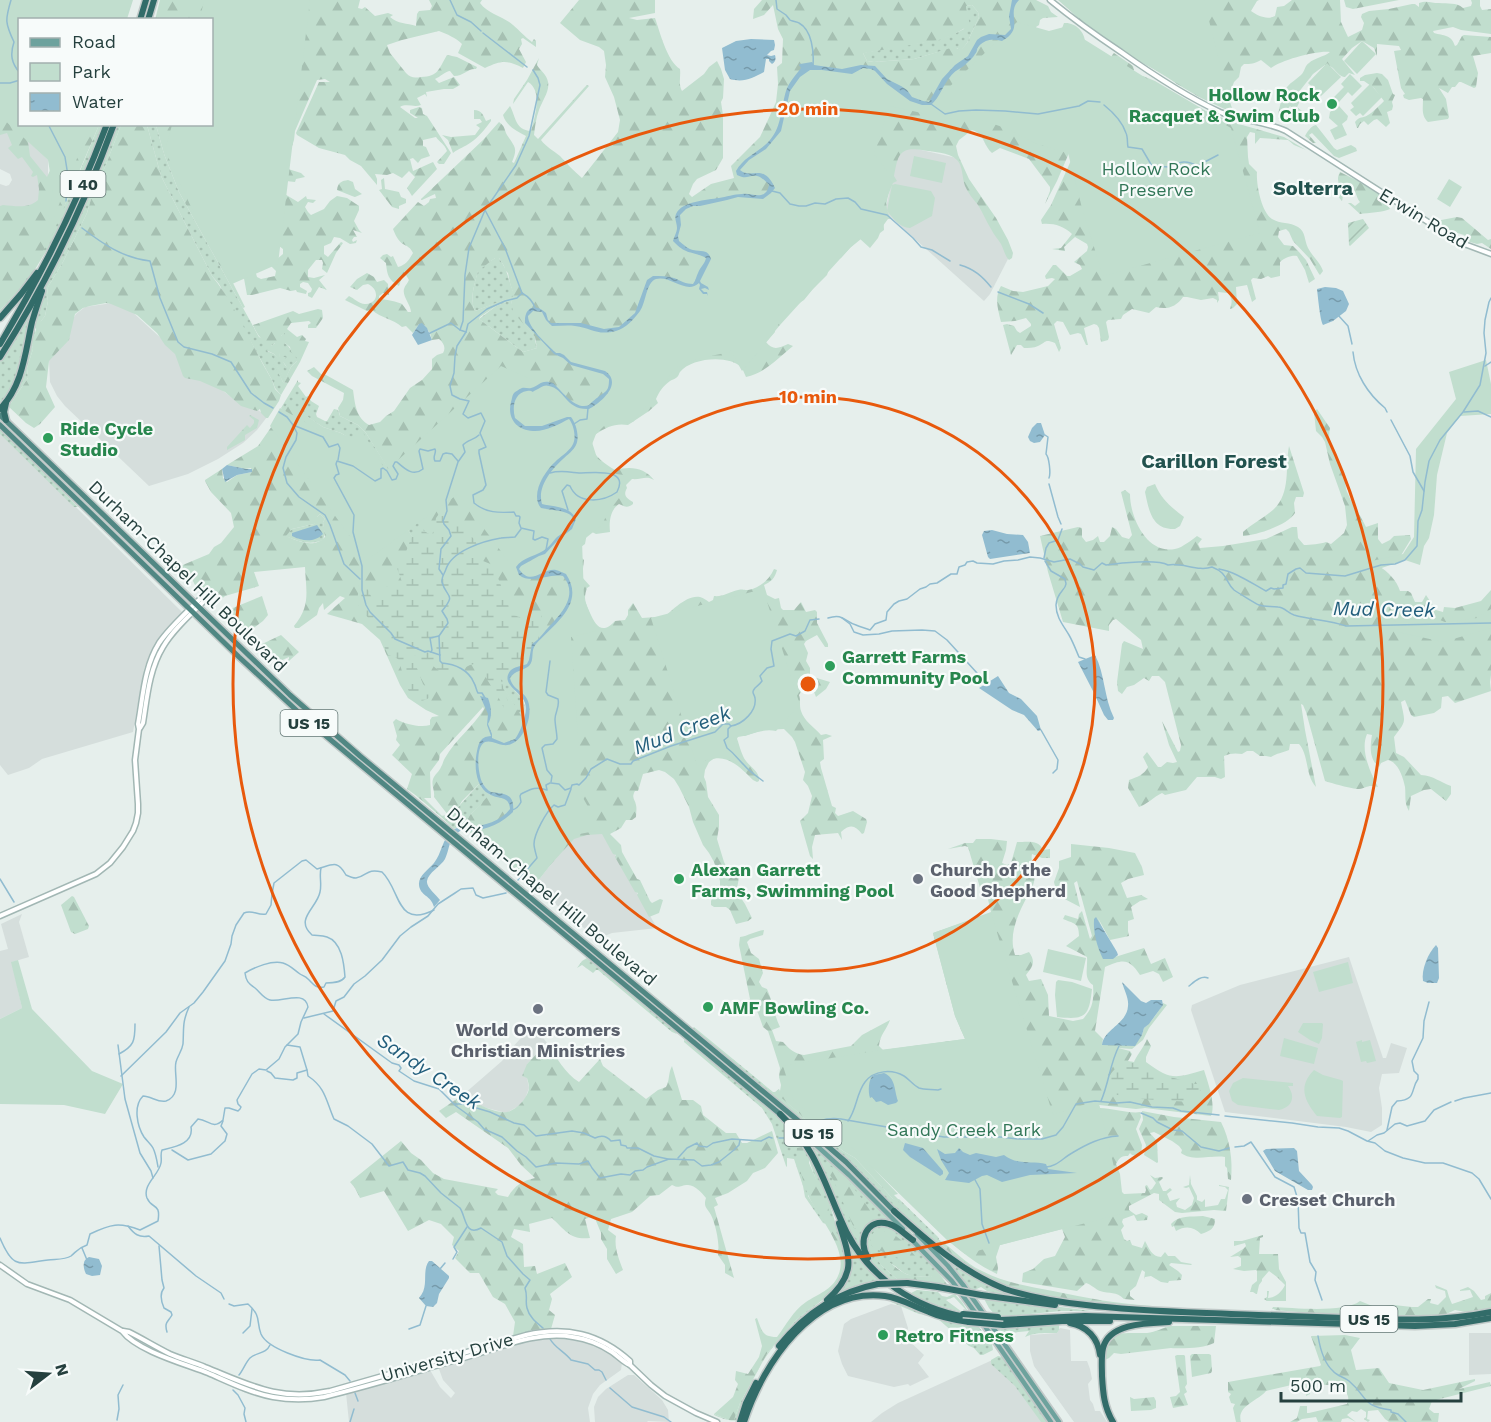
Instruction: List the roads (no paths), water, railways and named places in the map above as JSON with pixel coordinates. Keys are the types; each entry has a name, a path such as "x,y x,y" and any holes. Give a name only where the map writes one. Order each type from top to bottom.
{"highway":[{"path":"142,18 146,0"},
{"path":"149,18 154,0"},
{"name":"I 40","path":"0,344 29,295 56,242 106,126"},
{"name":"I 40","path":"0,357 47,276 81,207 113,126"},
{"path":"0,318 37,273 56,242"},
{"path":"0,409 17,383 22,370 34,313 47,276"},
{"path":"6,402 4,412 6,420"},
{"name":"Durham-Chapel Hill Boulevard","path":"0,415 296,701 438,820 460,843 649,1005 714,1050 821,1140 894,1210"},
{"name":"Durham-Chapel Hill Boulevard","path":"0,425 308,722 433,826 460,843 686,1031 780,1114"},
{"name":"US 15","path":"780,1114 805,1143 824,1177 851,1239 868,1263 881,1277 915,1301 941,1312 966,1318"},
{"path":"742,1422 750,1395 772,1356 791,1332 842,1285 847,1274 849,1262 844,1240 824,1177"},
{"name":"US 15","path":"894,1210 961,1266 1003,1288 1041,1299 1150,1311 1400,1320 1447,1318 1491,1312"},
{"path":"913,1240 892,1225 880,1223 868,1229 862,1244 865,1254 888,1279 908,1293 966,1318 1000,1321 1064,1313 1150,1311"},
{"path":"817,1309 842,1295 861,1288 878,1284 907,1283 1046,1304 1119,1308"},
{"path":"742,1422 759,1385 775,1359 807,1322 842,1302 858,1297 886,1296 930,1313 1025,1324 1070,1323 1078,1325 1091,1333 1099,1350 1101,1394 1104,1408 1112,1422"},
{"name":"US 15","path":"1000,1321 1079,1316 1415,1326 1455,1324 1491,1318"},
{"path":"1112,1422 1103,1397 1102,1354 1106,1341 1114,1332 1125,1327 1190,1319"},
{"path":"1025,1324 1062,1321 1180,1321"}],"main road":[{"name":"Erwin Road","path":"1050,0 1094,34 1172,86 1223,113 1286,131 1453,238 1491,254"},
{"path":"0,916 96,874 110,863 123,847 133,831 138,813 135,760 138,724 149,666 153,654 165,635 202,601"},
{"name":"Durham-Chapel Hill Boulevard","path":"780,1114 842,1168 936,1264 961,1293 1051,1422"},
{"name":"Durham-Chapel Hill Boulevard","path":"894,1210 960,1281 1059,1422"},
{"name":"University Drive","path":"0,1265 27,1284 67,1299 166,1358 255,1389 296,1395 322,1393 526,1335 553,1331 578,1333 599,1340 621,1353 630,1361 630,1365 665,1396 717,1422"}],"water":[{"path":"1012,0 1019,0 1014,10 1013,31 1002,41 990,40 979,46 972,58 952,75 931,105 910,101 871,69 863,68 852,74 810,70 800,77 790,91 781,131 766,149 749,160 740,170 744,173 766,176 775,188 771,193 763,199 738,197 693,206 680,215 679,241 686,247 706,252 710,256 711,259 700,281 708,287 709,290 701,289 707,292 708,296 699,289 699,283 689,287 656,279 650,284 642,307 630,323 616,331 609,332 575,326 552,326 542,312 533,311 528,316 534,331 556,353 564,355 571,362 605,371 612,381 605,397 589,409 575,406 559,391 547,386 542,386 533,392 523,392 515,401 515,418 525,426 542,426 571,417 576,426 578,438 576,445 550,474 543,485 541,498 542,504 566,509 576,519 572,529 545,554 519,569 523,574 532,577 551,570 566,574 572,595 565,613 534,646 529,666 514,673 510,678 528,701 529,717 524,732 508,745 485,742 480,749 479,773 482,782 491,792 505,794 511,798 513,812 495,825 475,831 460,831 453,838 445,859 427,881 440,900 434,907 431,900 421,891 419,882 437,859 449,834 454,829 492,822 502,817 510,809 506,800 489,794 478,781 477,751 481,740 491,736 487,725 488,714 480,696 488,698 491,708 488,724 492,738 504,743 515,739 520,731 526,707 523,699 510,684 508,676 513,668 527,664 532,644 562,612 569,598 568,583 563,576 529,579 519,575 516,567 522,561 547,548 572,524 573,520 569,514 541,508 537,497 540,484 547,472 572,446 575,436 573,428 569,419 542,430 527,430 518,426 510,413 513,395 521,388 531,388 543,382 549,382 553,383 574,403 584,406 589,405 608,389 609,379 603,374 571,365 554,354 525,323 526,313 531,308 538,308 546,313 551,323 581,323 604,329 619,327 635,313 647,280 653,276 671,277 693,284 706,258 686,251 673,241 677,230 676,214 684,206 695,202 739,194 761,195 766,192 769,185 762,178 740,176 736,171 774,135 786,91 801,68 800,64 812,62 814,65 842,69 861,65 875,66 887,79 907,90 912,97 929,102 942,79 955,65 968,56 977,40 989,34 1005,35 1011,29 1009,16"},
{"path":"774,40 774,50 767,55 775,55 775,61 772,64 769,59 766,59 764,72 752,78 730,79 725,70 722,48 736,41"},
{"path":"1325,287 1343,291 1349,304 1346,311 1323,325 1317,289"},
{"path":"422,323 432,340 418,345 412,335"},
{"path":"1037,423 1041,423 1045,435 1040,442 1034,443 1028,437"},
{"path":"227,465 252,469 252,472 237,475 225,482 222,469"},
{"path":"317,525 323,534 316,539 304,540 292,536 292,533"},
{"path":"992,530 1023,535 1028,542 1030,553 990,559 982,535 984,531"},
{"path":"1095,655 1113,720 1108,720 1104,715 1078,662"},
{"path":"998,676 1009,693 1021,699 1037,716 1041,730 1038,731 1024,715 1012,710 979,688"},
{"path":"1096,917 1117,952 1118,955 1113,959 1103,959 1094,929"},
{"path":"1436,945 1439,978 1437,983 1428,983 1423,981 1424,967"},
{"path":"1122,982 1141,1001 1146,1003 1151,1000 1162,1000 1163,1005 1144,1028 1135,1046 1102,1045 1107,1035 1127,1012 1128,1000"},
{"path":"884,1073 893,1081 898,1101 896,1103 888,1105 870,1098 869,1089 872,1077"},
{"path":"905,1143 923,1148 943,1171 943,1174 940,1176 910,1157 903,1150"},
{"path":"959,1148 970,1155 976,1153 996,1157 1004,1155 1019,1161 1046,1164 1048,1169 1077,1173 1030,1175 1002,1182 987,1175 969,1183 945,1180 949,1173 937,1149 945,1154 955,1153"},
{"path":"1294,1148 1297,1151 1299,1171 1312,1185 1312,1190 1308,1190 1275,1171 1263,1151"},
{"path":"89,1257 99,1259 102,1266 100,1275 86,1274 84,1264"},
{"path":"429,1261 449,1276 433,1307 426,1306 419,1298 424,1289"}],"waterway":[{"path":"11,0 7,21 14,42 12,58 18,70"},
{"path":"450,0 457,15 471,22 481,31"},
{"path":"776,0 777,9 807,31 812,48 813,65"},
{"path":"483,33 527,67"},
{"path":"460,330 463,321 469,248 485,210 516,165 529,136 540,85 533,70"},
{"path":"0,83 18,81"},
{"path":"931,104 945,114 976,110 1038,114 1079,106 1088,101 1100,102"},
{"path":"1104,105 1122,125 1127,135 1128,147 1142,149 1152,166 1170,167 1184,162 1197,166 1218,155"},
{"path":"49,126 65,157 68,176 66,201"},
{"path":"772,191 780,193 790,204 799,206 825,204 836,199 848,198 861,209 887,215 921,247 932,250 950,261"},
{"path":"485,210 505,248 522,293 530,299 535,308"},
{"path":"82,228 122,253 150,261 160,298 178,342 184,347 212,354 231,362 251,393 273,408"},
{"path":"960,265 977,273 991,287"},
{"path":"998,292 1029,304 1043,313"},
{"path":"522,293 517,298 487,309 468,324 457,346 450,386 452,395 469,401 463,414 468,418 481,413 485,421 480,433 486,447 479,450 479,453 486,485 483,490 473,495 474,503 493,512 514,512 520,517 521,528 534,531 533,539 542,537 548,539 546,550"},
{"path":"1219,569 1237,575 1266,591 1271,588 1283,588 1288,574 1300,568 1306,573 1345,576 1405,560 1417,546 1418,521 1422,510 1429,461 1440,440 1463,412 1480,385 1486,353 1485,320 1491,298"},
{"path":"1338,315 1348,326 1352,344"},
{"path":"428,334 451,323 466,332"},
{"path":"1353,352 1356,368 1363,383 1387,412"},
{"path":"1485,366 1491,362"},
{"path":"574,424 587,419 588,408"},
{"path":"1464,412 1478,411 1491,417"},
{"path":"279,412 293,425 323,437 329,447 338,444 340,448 338,460"},
{"path":"1391,420 1410,456 1413,472 1424,491"},
{"path":"293,425 297,433 296,440 286,457 283,468 287,483 299,497 325,515 344,564 360,579"},
{"path":"443,575 439,569 441,549 451,536 443,521 447,511 446,500 458,462 465,452 463,445 479,435"},
{"path":"1045,435 1048,437 1046,454 1049,478"},
{"path":"440,655 425,652 395,639 370,612 362,590 362,566 353,532 354,515 334,478 339,474 337,461 353,466 375,481 381,478 383,468 392,480 396,479 398,474 393,466 395,462 412,472 423,469 420,449 428,451 435,449 435,461 440,461 446,453 452,454 458,461"},
{"path":"550,473 600,472 618,478 620,484 617,492 598,500 585,499 567,485 562,491 568,510"},
{"path":"1049,484 1061,524"},
{"path":"485,698 482,693 478,693 472,678 465,671 440,661 439,636 448,623 442,611 450,598 442,578 449,563 461,552 486,542 515,537 521,529"},
{"path":"1044,558 1049,543 1058,540 1062,529"},
{"name":"Mud Creek","path":"828,618 840,617 870,630 875,624 886,620 887,612 894,604 907,599 930,584 937,583 951,574 957,574 959,567 967,562 993,564 1030,557 1054,562 1070,559 1083,567 1094,570 1102,563 1106,565 1138,562 1212,567 1224,575 1234,590 1259,605 1280,607 1294,615 1346,626 1491,623"},
{"path":"1045,561 1051,571 1065,579 1066,584 1059,594 1056,605 1057,613 1079,657 1085,659"},
{"path":"842,618 850,624 854,632 863,635 892,631 935,631 947,640 987,684"},
{"name":"Mud Creek","path":"551,783 559,784 565,790 571,788 572,785 579,785 591,769 607,759 620,764 631,764 633,761 671,746 715,732 723,724 731,726 740,723 754,708 753,691 762,681 760,676 767,668 774,666 772,641 790,634 796,636 805,631 810,620 819,619"},
{"path":"431,652 430,638 439,636"},
{"path":"550,661 546,692 558,699 555,719 557,739 553,744 542,748 547,770 552,776 551,782"},
{"path":"731,726 728,729 728,737 724,740 727,748 763,781"},
{"path":"1041,730 1058,760 1057,769 1053,773"},
{"name":"Mud Creek","path":"512,810 521,802 521,794 540,788 547,790 546,785 550,783"},
{"path":"518,880 537,858 535,840 544,818 554,805 558,807 565,805 571,789"},
{"path":"121,1076 203,992 225,961 236,925 244,913 266,914 271,905 274,883 302,861 306,860 317,869 334,864 340,867 346,875 355,878 370,872 382,872 406,911 413,915 422,915 434,910"},
{"path":"0,1238 13,1260 30,1263 69,1257 87,1245 90,1234 104,1228 120,1225 140,1230 158,1221 158,1211 149,1202 146,1193 160,1167 162,1150 186,1141 191,1133 191,1127 198,1119 216,1124 223,1120 225,1108 238,1111 241,1107 237,1100 252,1074 259,1069 266,1070 279,1059 285,1047 298,1034 308,1007 306,1002 298,998 268,999 249,983 245,973 254,968 279,962 288,965 319,987 324,987 326,983 339,982 345,977 341,954 336,944 327,937 312,935 305,924 320,892 321,868"},
{"path":"0,879 14,902"},
{"path":"304,1018 333,1011 336,1001 344,997 354,984 382,960 400,936 428,916 438,904 461,889 473,888 476,895 483,898 506,893"},
{"path":"1189,986 1200,978 1208,978"},
{"path":"1387,1130 1392,1107 1397,1101 1408,1099 1418,1079 1412,1061 1423,1038 1424,1021 1429,1002"},
{"path":"158,1167 153,1148 139,1127 137,1110 143,1096 166,1101 174,1094 176,1089 175,1067 182,1046 184,1022 189,1007"},
{"name":"Sandy Creek","path":"324,1014 392,1063 399,1065 401,1068 399,1071 414,1081 439,1089 484,1129 502,1137 536,1167 556,1163 579,1164 588,1161 600,1178 621,1174 630,1175 635,1171 669,1159 694,1160 702,1166 711,1165 719,1162 734,1150 740,1140"},
{"path":"119,1054 133,1042 135,1024"},
{"path":"118,1045 125,1099 140,1153 153,1178"},
{"path":"267,1071 275,1078 293,1080 297,1078 297,1073 307,1070 300,1047 287,1045"},
{"path":"1101,1101 1119,1046"},
{"path":"307,1070 308,1076 322,1090 334,1119 348,1126 372,1144 389,1166 403,1162 408,1170 425,1176 460,1208 469,1228 472,1230 481,1228 502,1242 507,1256 530,1280 525,1288 527,1308 531,1317 543,1328"},
{"path":"848,1121 865,1082 878,1073 894,1072 904,1076 919,1088 941,1089"},
{"path":"1455,1101 1491,1093"},
{"name":"Sandy Creek","path":"813,1127 821,1121 837,1119 944,1137 1042,1139 1056,1135 1076,1104 1095,1101 1130,1102 1219,1115"},
{"path":"1368,1141 1395,1124 1400,1123 1407,1126 1425,1121 1434,1110 1451,1102"},
{"path":"455,1104 490,1112 524,1125 536,1136 572,1131 595,1138 603,1136 611,1141 620,1140 621,1145 627,1148 638,1148 654,1156 668,1159"},
{"path":"1141,1113 1173,1130 1182,1131 1201,1147 1219,1151 1229,1148"},
{"name":"Sandy Creek","path":"1225,1116 1339,1128 1403,1158 1425,1163 1443,1163 1472,1173 1479,1179 1491,1199"},
{"path":"172,1150 188,1160 211,1154 225,1141 227,1134 221,1126 223,1121"},
{"path":"966,1126 966,1137"},
{"path":"1046,1167 1056,1164 1094,1141 1118,1136"},
{"name":"Sandy Creek","path":"678,1158 687,1148 697,1143 699,1146 707,1147 713,1143 732,1139 761,1141 772,1138"},
{"name":"Sandy Creek","path":"779,1138 798,1141"},
{"path":"1235,1147 1251,1142 1275,1177 1294,1187 1298,1200 1299,1228 1301,1233 1305,1233 1310,1262 1316,1272 1315,1280 1322,1300"},
{"path":"974,1178 980,1189 982,1224 989,1243"},
{"path":"128,1226 137,1235 149,1236 196,1276 221,1293 224,1299"},
{"path":"453,1259 457,1252 454,1247 467,1227"},
{"path":"159,1246 164,1288 161,1300 164,1308 172,1315 166,1324 167,1332"},
{"path":"82,1248 87,1260"},
{"path":"440,1269 445,1263"},
{"path":"229,1304 234,1306 248,1304 257,1316 261,1334 271,1344 297,1356 320,1360 345,1375 350,1381"},
{"path":"409,1329 420,1325 426,1306"},
{"path":"243,1333 250,1326 252,1309"},
{"path":"1318,1336 1325,1360 1335,1373 1349,1381 1374,1406 1391,1410 1406,1422"},
{"path":"550,1339 571,1360 588,1364 595,1370 599,1370 606,1380"},
{"path":"239,1375 250,1358 266,1350 270,1345"},
{"path":"117,1420 118,1395 123,1385"},
{"path":"610,1388 632,1407 664,1417 671,1422"},
{"path":"233,1390 245,1408 246,1422"},
{"path":"355,1393 358,1401"},
{"path":"350,1422 354,1409"}],"place":[{"name":"Hollow Rock Racquet & Swim Club","path":"1332,104"},
{"name":"Ride Cycle Studio","path":"48,438"},
{"name":"Garrett Farms Community Pool","path":"830,666"},
{"name":"Alexan Garrett Farms, Swimming Pool","path":"679,879"},
{"name":"Church of the Good Shepherd","path":"918,879"},
{"name":"AMF Bowling Co.","path":"708,1007"},
{"name":"World Overcomers Christian Ministries","path":"538,1009"},
{"name":"Cresset Church","path":"1247,1199"},
{"name":"Retro Fitness","path":"883,1335"}],"district":[{"name":"Solterra","path":"1313,188"},
{"name":"Carillon Forest","path":"1214,461"}],"park label":[{"name":"Hollow Rock Preserve","path":"1156,178"},
{"name":"Sandy Creek Park","path":"964,1129"}]}
